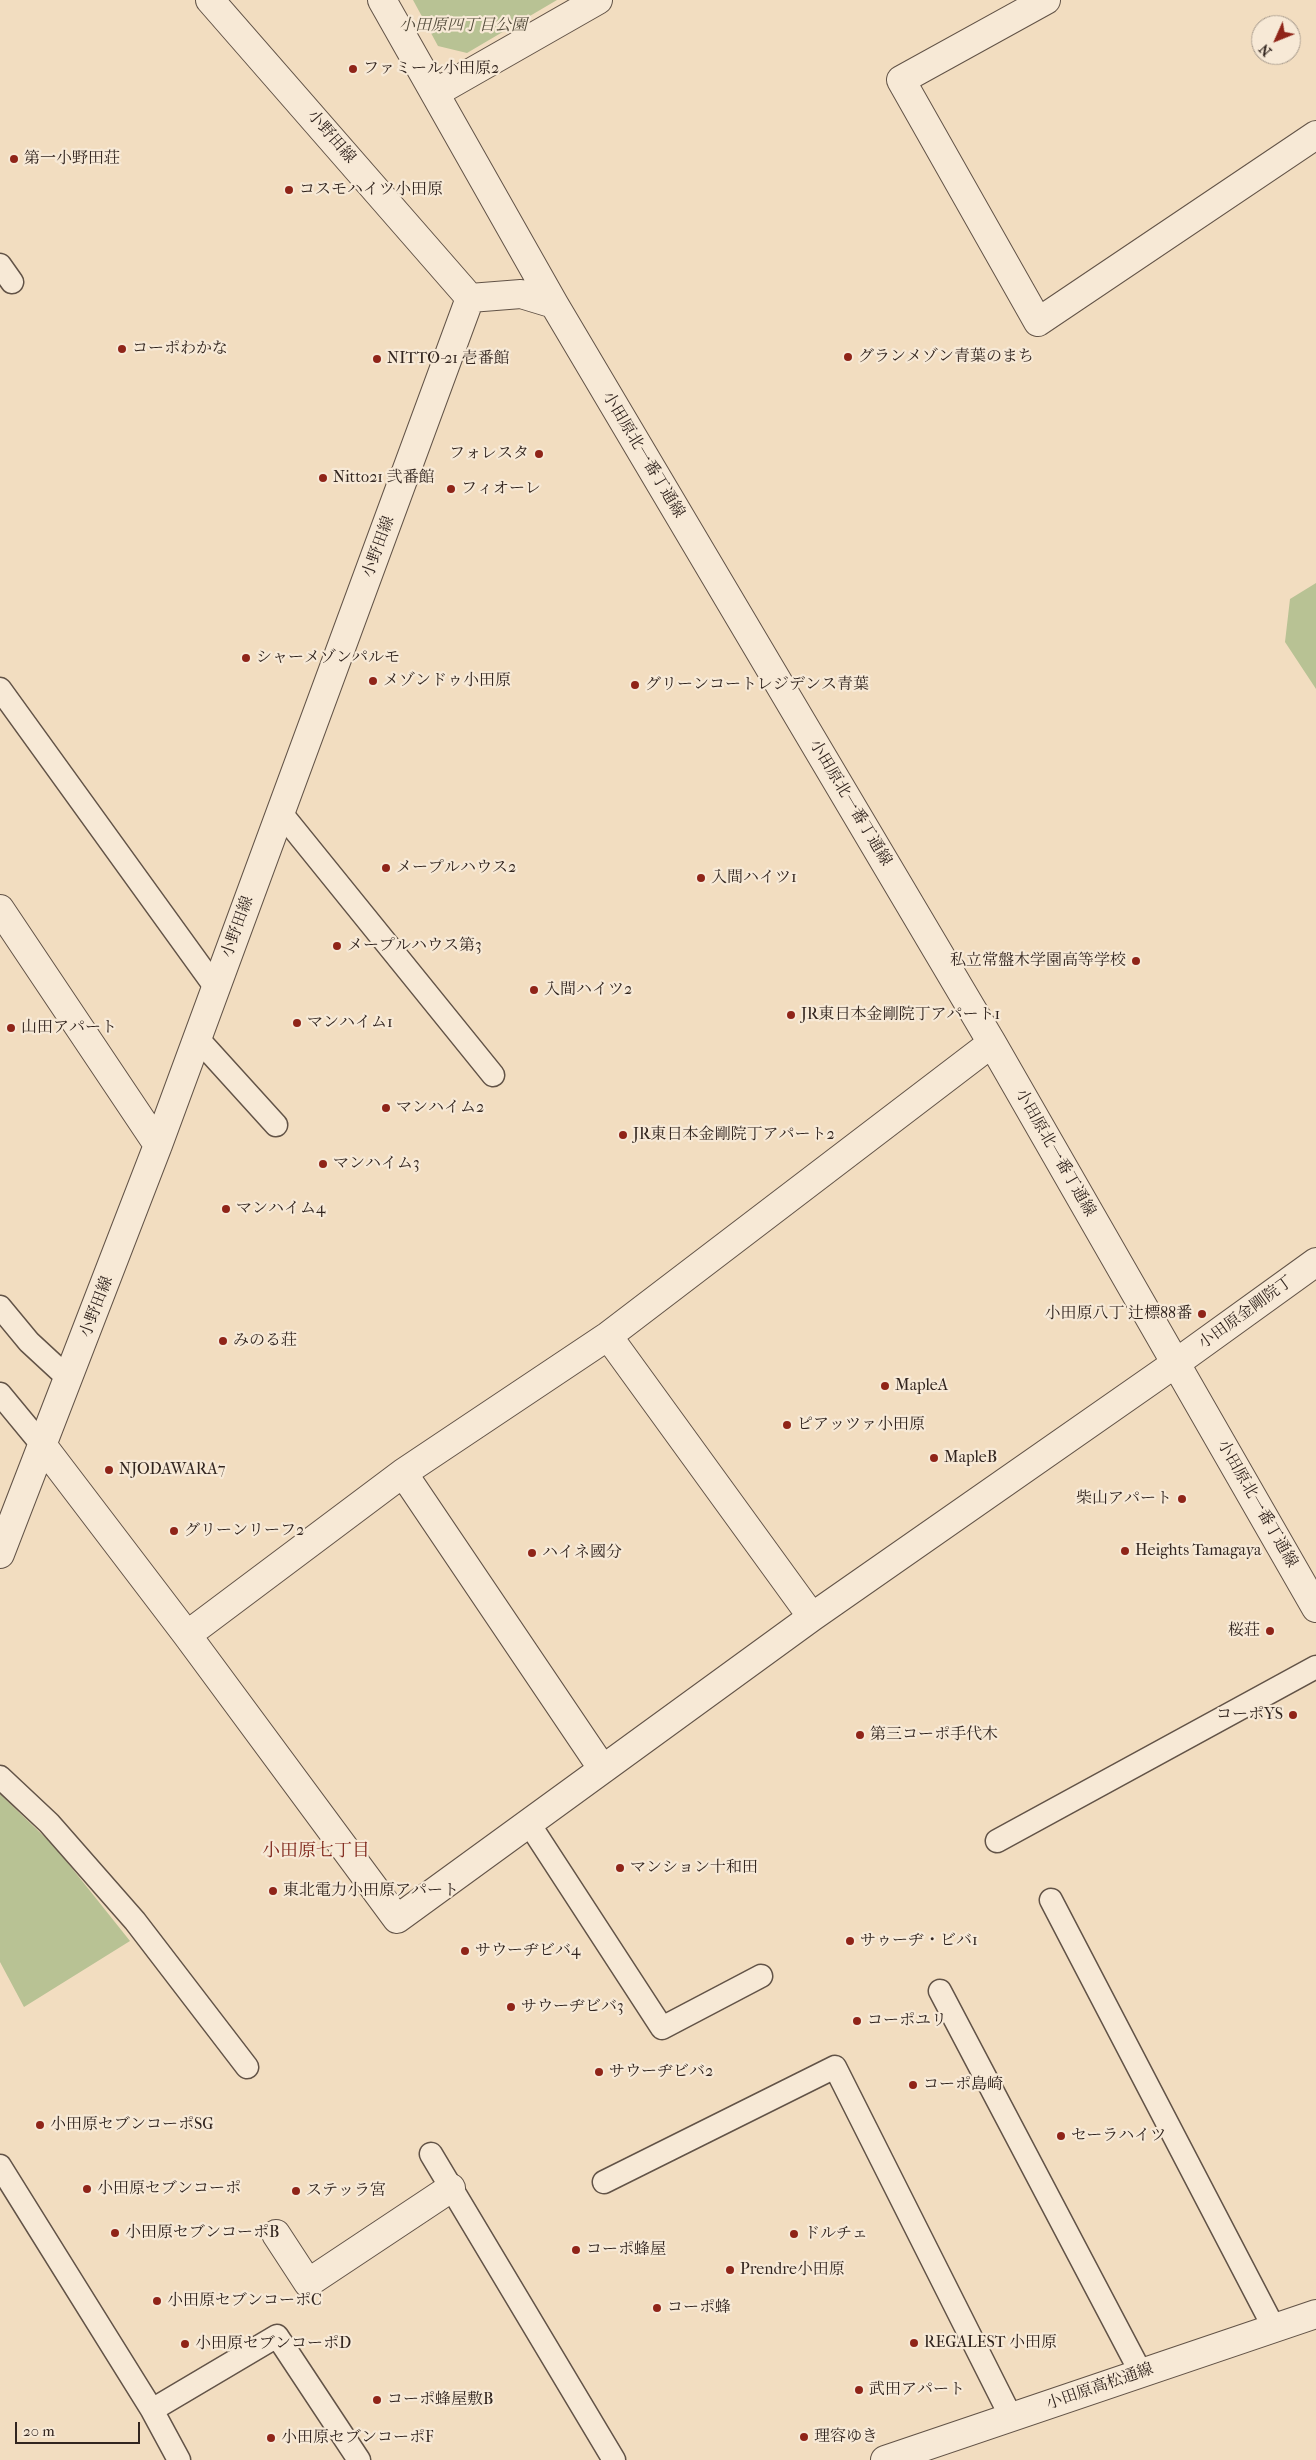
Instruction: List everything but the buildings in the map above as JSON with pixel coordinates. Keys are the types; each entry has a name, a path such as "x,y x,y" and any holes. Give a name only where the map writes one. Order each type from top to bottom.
{"street":[{"name":"小野田線","path":"0,1554 158,1146 470,298 210,0"},
{"name":"小田原北一番丁通線","path":"382,0 554,304 992,1043 1176,1363 1312,1592"},
{"path":"435,93 598,0"},
{"path":"1046,0 901,80 1038,322 1316,135"},
{"path":"470,298 521,294 554,304"},
{"path":"0,909 158,1146"},
{"path":"43,1446 187,1635 403,1473 608,1336 992,1043"},
{"name":"小田原金剛院丁","path":"187,1635 397,1919 812,1616 1176,1363 1316,1262"},
{"path":"608,1336 812,1616"},
{"path":"403,1473 602,1768"},
{"path":"276,2234 308,2283 451,2188"},
{"name":"小田原高松通線","path":"884,2460 1316,2314"}],"lane":[{"path":"0,689 216,988"},
{"path":"281,813 493,1075"},
{"path":"198,1039 276,1124"},
{"path":"0,1307 29,1342 69,1379"},
{"path":"0,1394 43,1446"},
{"path":"997,1840 1316,1667"},
{"path":"0,1777 49,1823 135,1921 247,2067"},
{"path":"528,1822 662,2028 761,1976"},
{"path":"1051,1900 1274,2328"},
{"path":"940,1991 1141,2373"},
{"path":"604,2182 835,2066 1011,2417"},
{"path":"431,2154 614,2460"},
{"path":"0,2166 152,2410 179,2460"},
{"path":"152,2410 277,2336 359,2460"}],"green space":[{"name":"小田原四丁目公園","path":"413,0 557,0 467,53 438,46"},
{"path":"1316,583 1316,689 1285,642 1290,599"},
{"path":"0,1794 55,1847 130,1941 24,2007 0,1962"}],"place":[{"name":"ファミール小田原2","path":"353,69"},
{"name":"第一小野田荘","path":"14,159"},
{"name":"コスモハイツ小田原","path":"289,190"},
{"name":"コーポわかな","path":"122,349"},
{"name":"グランメゾン青葉のまち","path":"848,357"},
{"name":"NITTO-21 壱番館","path":"377,359"},
{"name":"フォレスタ","path":"539,454"},
{"name":"Nitto21 弐番館","path":"323,478"},
{"name":"フィオーレ","path":"451,489"},
{"name":"シャーメゾンパルモ","path":"246,658"},
{"name":"メゾンドゥ小田原","path":"373,681"},
{"name":"グリーンコートレジデンス青葉","path":"635,685"},
{"name":"メープルハウス2","path":"386,868"},
{"name":"入間ハイツ1","path":"701,878"},
{"name":"メープルハウス第3","path":"337,946"},
{"name":"私立常盤木学園高等学校","path":"1136,961"},
{"name":"入間ハイツ2","path":"534,990"},
{"name":"JR東日本金剛院丁アパート1","path":"791,1015"},
{"name":"マンハイム1","path":"297,1023"},
{"name":"山田アパート","path":"11,1028"},
{"name":"マンハイム2","path":"386,1108"},
{"name":"JR東日本金剛院丁アパート2","path":"623,1135"},
{"name":"マンハイム3","path":"323,1164"},
{"name":"マンハイム4","path":"226,1209"},
{"name":"小田原八丁 辻標88番","path":"1202,1314"},
{"name":"みのる荘","path":"223,1341"},
{"name":"MapleA","path":"885,1386"},
{"name":"ピアッツァ小田原","path":"787,1425"},
{"name":"MapleB","path":"934,1458"},
{"name":"NJODAWARA7","path":"109,1470"},
{"name":"柴山アパート","path":"1182,1499"},
{"name":"グリーンリーフ2","path":"174,1531"},
{"name":"Heights Tamagaya","path":"1125,1551"},
{"name":"ハイネ國分","path":"532,1553"},
{"name":"桜荘","path":"1270,1631"},
{"name":"コーポYS","path":"1293,1715"},
{"name":"第三コーポ手代木","path":"860,1735"},
{"name":"マンション十和田","path":"620,1868"},
{"name":"東北電力小田原アパート","path":"273,1891"},
{"name":"サゥーヂ・ビバ1","path":"850,1941"},
{"name":"サウーヂビバ4","path":"465,1951"},
{"name":"サウーヂビバ3","path":"511,2007"},
{"name":"コーポユリ","path":"857,2021"},
{"name":"サウーヂビバ2","path":"599,2072"},
{"name":"コーポ島崎","path":"913,2085"},
{"name":"小田原セブンコーポSG","path":"40,2125"},
{"name":"セーラハイツ","path":"1061,2136"},
{"name":"小田原セブンコーポ","path":"87,2189"},
{"name":"ステッラ宮","path":"296,2191"},
{"name":"小田原セブンコーポB","path":"115,2233"},
{"name":"ドルチェ","path":"794,2234"},
{"name":"コーポ蜂屋","path":"576,2250"},
{"name":"Prendre小田原","path":"730,2270"},
{"name":"小田原セブンコーポC","path":"157,2301"},
{"name":"コーポ蜂","path":"657,2308"},
{"name":"REGALEST 小田原","path":"914,2343"},
{"name":"小田原セブンコーポD","path":"185,2344"},
{"name":"武田アパート","path":"859,2390"},
{"name":"コーポ蜂屋敷B","path":"377,2400"},
{"name":"理容ゆき","path":"804,2437"},
{"name":"小田原セブンコーポF","path":"271,2438"}],"district":[{"name":"小田原七丁目","path":"316,1852"}]}
